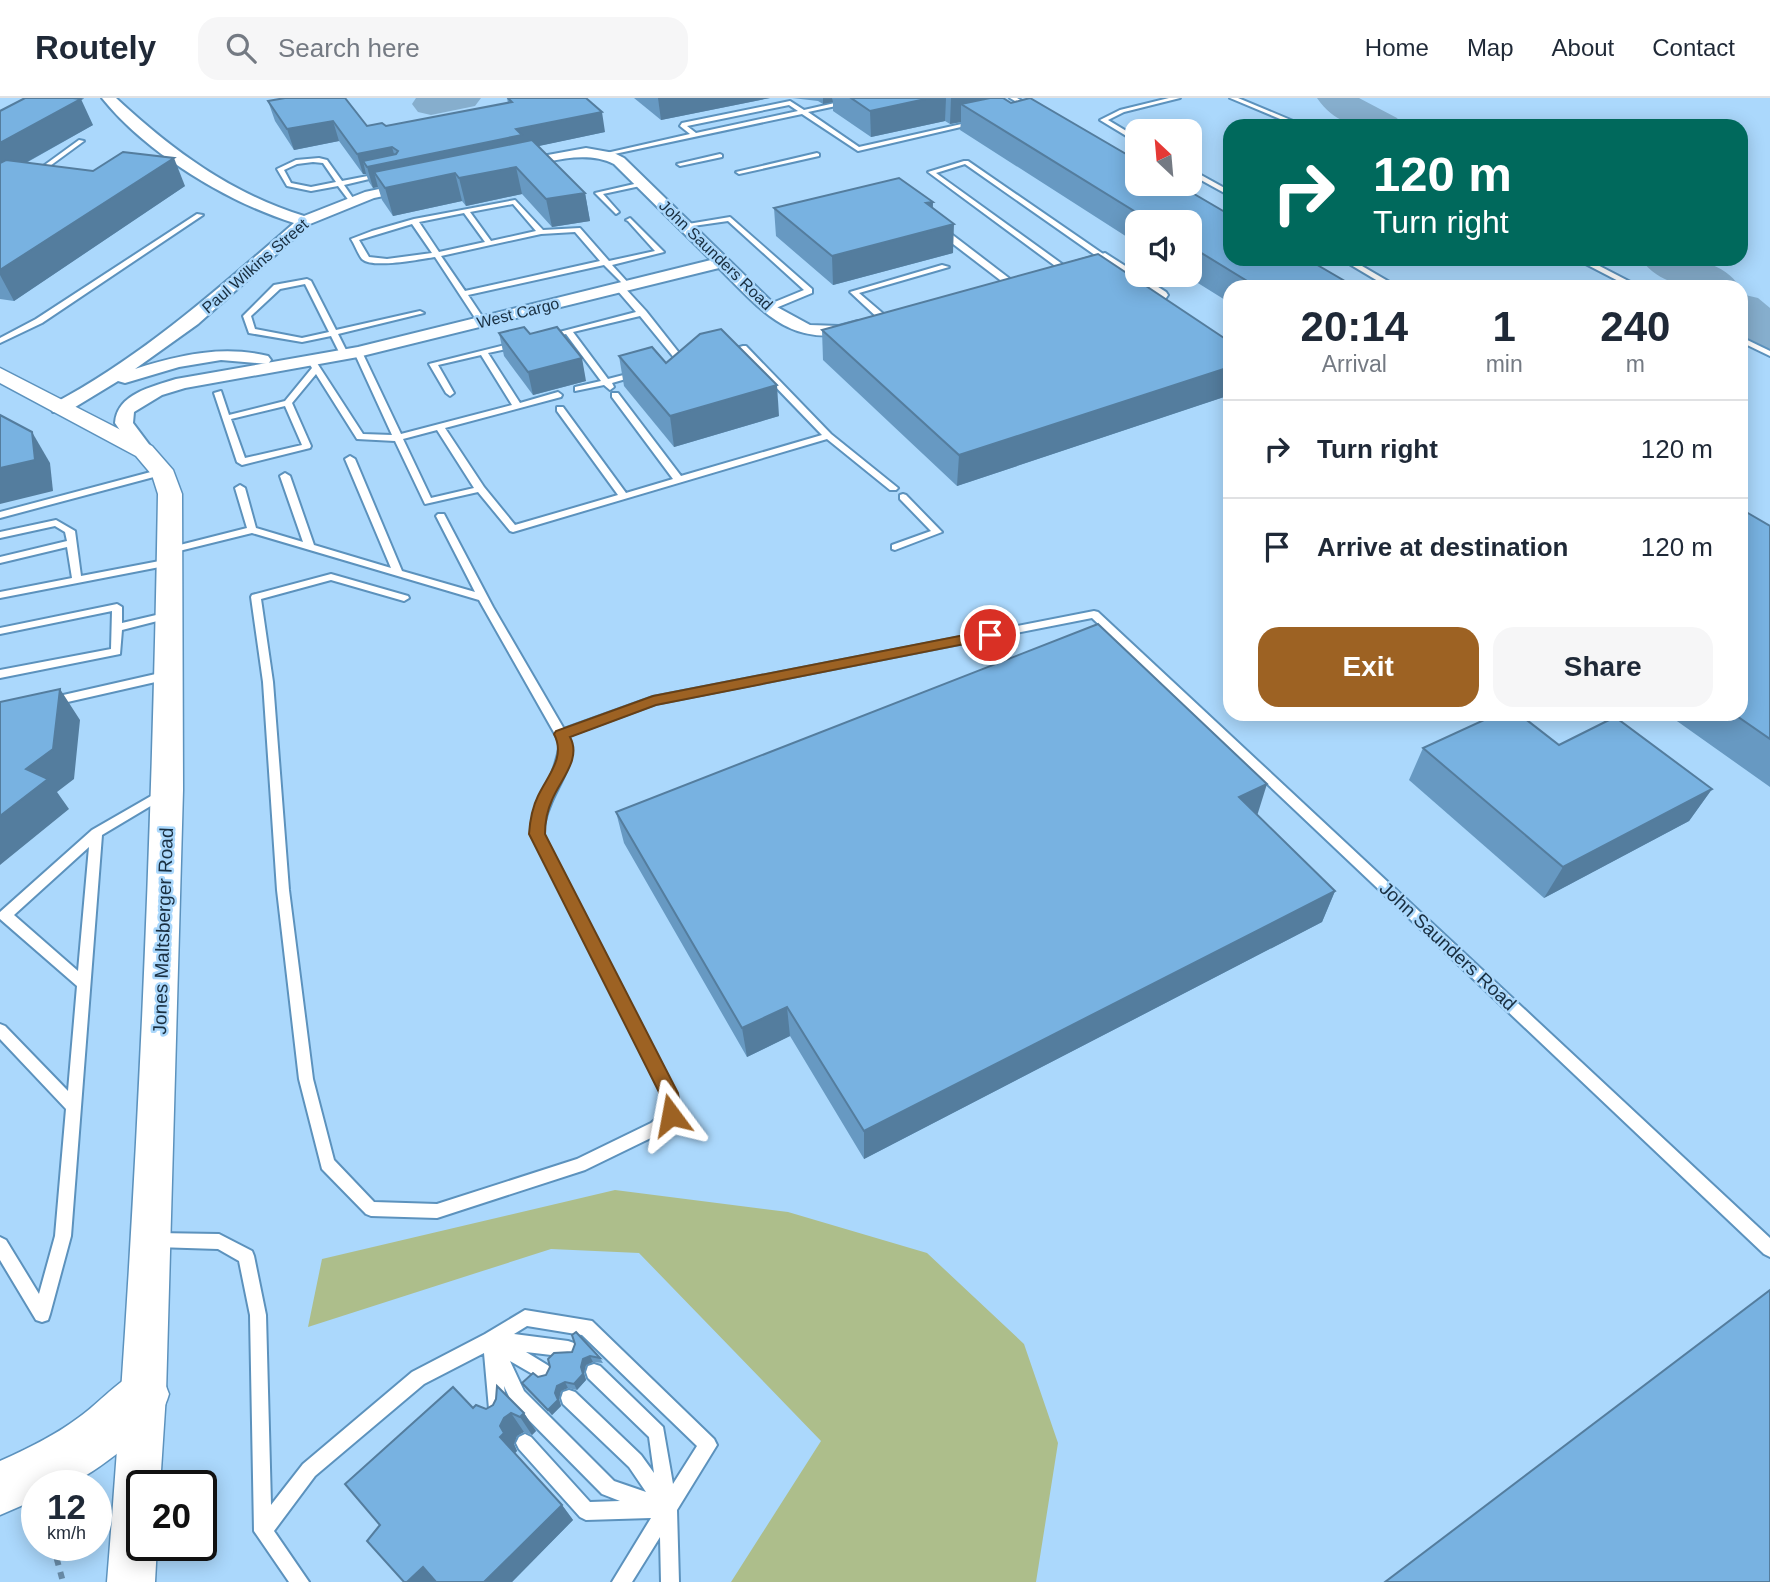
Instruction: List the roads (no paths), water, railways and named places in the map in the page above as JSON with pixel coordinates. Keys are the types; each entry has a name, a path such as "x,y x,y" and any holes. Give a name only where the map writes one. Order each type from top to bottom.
{"main road":[{"path":"0,1488 38,1473 72,1453 116,1423 144,1394"}],"street":[{"path":"108,98 151,139 186,167 236,197 275,213 305,221"},
{"path":"493,169 561,155 601,153"},
{"name":"John Saunders Road","path":"601,153 619,161 724,262 768,309 807,330 839,331 890,317"},
{"name":"Paul Wilkins Street","path":"60,408 97,388 192,320 305,221 352,201 425,184"},
{"path":"986,291 1105,258 1173,305"},
{"name":"West Cargo","path":"153,461 124,423 125,411 132,404 156,391 182,383 313,365 351,353 724,262"},
{"name":"West Cargo","path":"192,320 192,335 205,350 221,355 313,365"},
{"name":"West Cargo","path":"97,388 176,362 221,355"},
{"path":"0,374 153,461"},
{"name":"Jones Maltsberger Road","path":"131,1582 144,1394 168,790 170,494 153,461"}],"lane":[{"path":"1013,98 1035,110 1021,113"},
{"path":"1125,133 1103,120 1122,111 1177,98"},
{"path":"1233,98 1285,119"},
{"path":"601,153 850,102"},
{"path":"694,134 682,125 790,103 858,149 980,122"},
{"path":"23,181 47,167 50,161 81,141"},
{"path":"739,172 817,155"},
{"path":"680,164 720,156"},
{"path":"352,201 340,184 326,161 314,160 280,169 289,185 311,189 340,184 398,172"},
{"path":"1065,269 931,172 966,162 1105,258"},
{"path":"1202,178 1223,190"},
{"path":"616,212 598,193 642,184"},
{"path":"541,232 515,202 379,230 355,239 366,259 387,261 437,255 541,232 577,230 685,362"},
{"path":"466,212 489,243"},
{"path":"0,341 39,321 199,215"},
{"path":"685,225 730,219 809,291 768,309"},
{"path":"463,294 660,252 630,220"},
{"path":"415,222 482,322"},
{"path":"947,235 1025,280"},
{"path":"1357,266 1382,280"},
{"path":"1594,266 1622,280"},
{"path":"890,317 854,292 945,267"},
{"path":"420,313 334,333 302,340 252,331 247,316 277,287 307,281 334,333 351,353 428,502 480,489"},
{"path":"544,337 643,313"},
{"path":"568,331 679,480"},
{"path":"450,393 433,364 532,340"},
{"path":"1748,343 1770,354"},
{"path":"720,354 743,348 828,436 893,488"},
{"path":"483,352 517,405"},
{"path":"672,366 697,360"},
{"path":"226,418 288,403 313,365 360,437 397,438 463,416 517,405 556,401 624,497"},
{"path":"578,389 610,388 646,372"},
{"path":"218,393 242,462 307,446 288,403"},
{"path":"439,426 480,489 513,530 828,436"},
{"path":"350,459 398,573"},
{"path":"0,515 153,461"},
{"path":"285,476 310,547"},
{"path":"240,488 252,530"},
{"path":"895,547 937,532 903,497"},
{"path":"404,598 331,577 256,597 268,682 283,890 306,1079 327,1164 371,1209 437,1211 580,1165 656,1128 671,1115 669,1093 537,834 538,818 545,797 566,760 566,743 483,598 441,516"},
{"path":"0,535 56,523 69,531 77,580"},
{"path":"0,596 170,556 252,530 483,598"},
{"path":"0,560 71,543"},
{"path":"0,631 117,607 116,652 0,674"},
{"name":"John Saunders Road","path":"561,734 653,701 1094,614 1770,1249"},
{"path":"117,628 169,615"},
{"path":"39,705 169,674"},
{"path":"84,984 2,916 96,833 168,790"},
{"path":"0,1245 43,1314 63,1236 96,833"},
{"path":"0,1030 74,1107"},
{"path":"150,1240 219,1242 246,1256 258,1315 263,1531 300,1582"},
{"path":"263,1531 309,1470 418,1378 491,1340 525,1318 586,1327 708,1445 621,1582"},
{"path":"491,1340 568,1349"},
{"path":"491,1340 543,1372"},
{"path":"491,1340 498,1416"},
{"path":"491,1340 518,1397 608,1488 668,1509"},
{"path":"594,1372 657,1433 668,1509 670,1582"},
{"path":"569,1398 635,1461 668,1509"},
{"path":"525,1443 586,1511 668,1509"}]}
